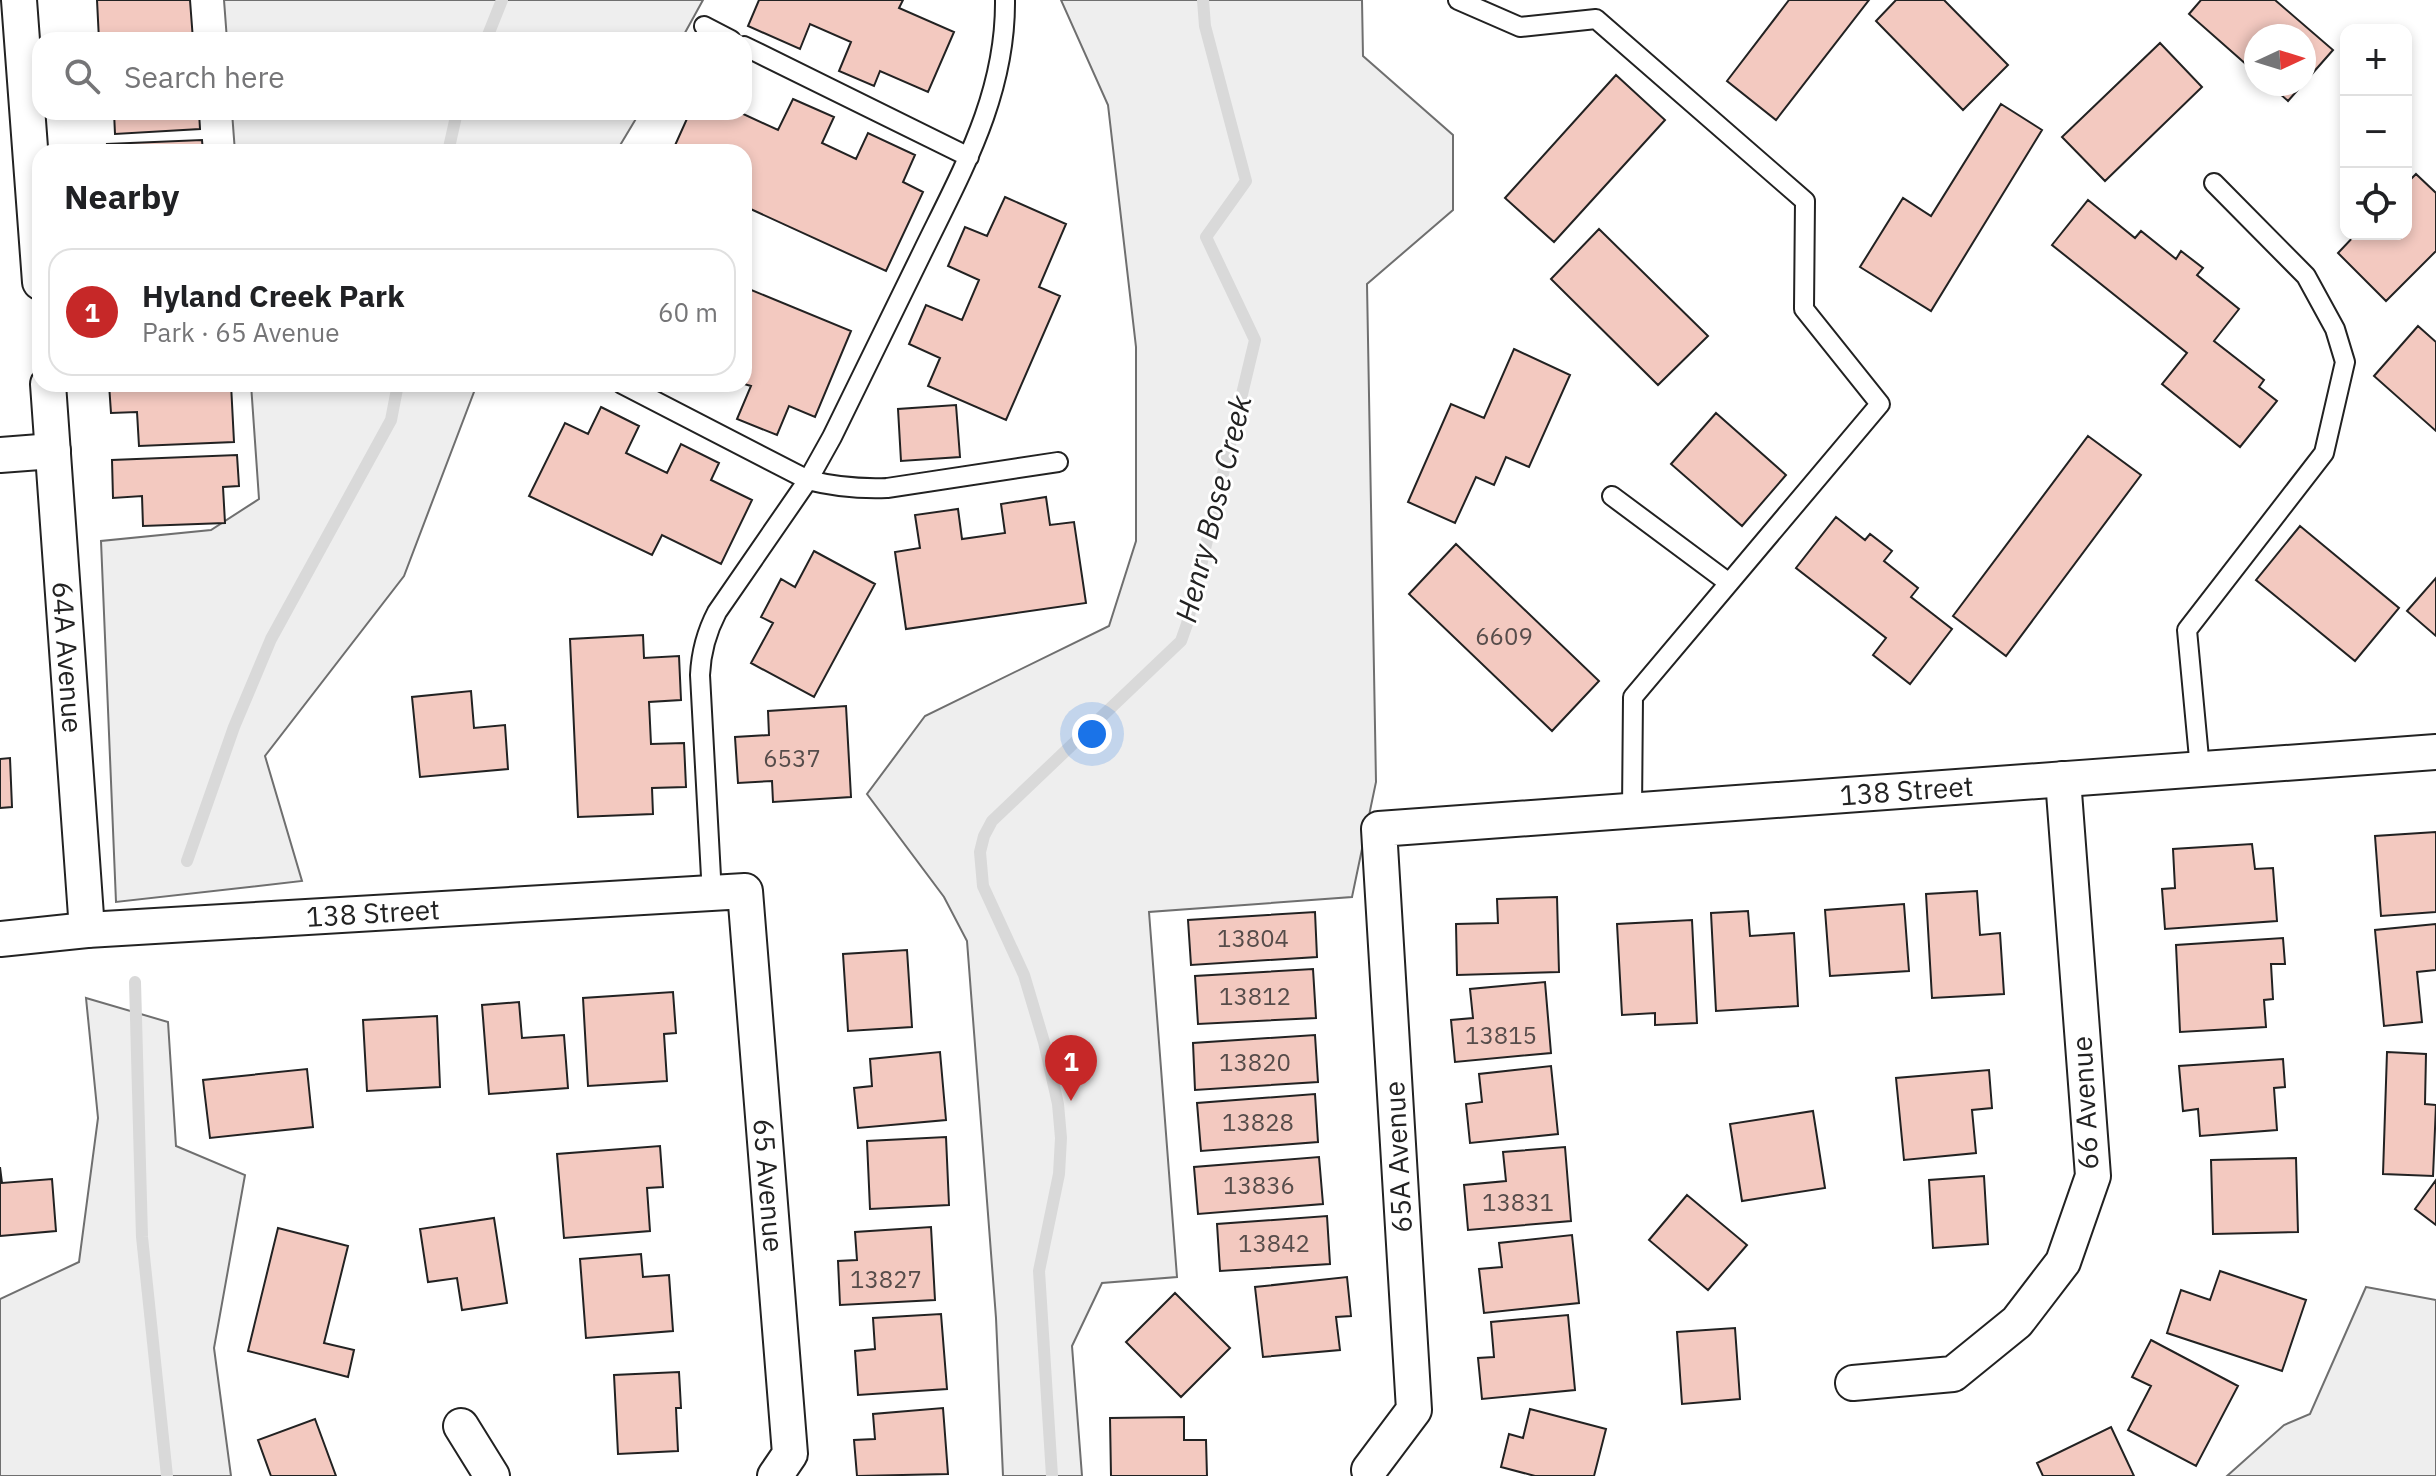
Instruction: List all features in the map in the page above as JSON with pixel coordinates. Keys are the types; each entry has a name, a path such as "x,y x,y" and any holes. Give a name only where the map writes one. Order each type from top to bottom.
{"street":[{"path":"19,0 11,36 32,214"},
{"name":"64A Avenue","path":"49,392 87,930"},
{"path":"0,455 53,451"},
{"name":"138 Street","path":"1379,829 2436,752"},
{"name":"66 Avenue","path":"1853,1383 1953,1374 2017,1322 2063,1262 2073,1234 2093,1176 2063,779"},
{"name":"65A Avenue","path":"1369,1470 1414,1410 1379,829"},
{"name":"138 Street","path":"0,939 87,930 745,891"},
{"name":"65 Avenue","path":"745,891 790,1454 775,1476"},
{"path":"461,1426 492,1476"}],"lane":[{"path":"712,895 700,675 706,632 808,480 832,437 969,157 993,94 1003,52 1005,0"},
{"path":"1458,0 1520,27 1596,19 1805,201 1804,309 1880,404 1633,697 1632,811"},
{"path":"704,26 716,32"},
{"path":"752,50 969,157"},
{"path":"2200,769 2187,630 2324,453 2345,362 2335,329 2306,276 2214,183"},
{"path":"638,392 808,480 833,486 887,488 1058,462"},
{"path":"1612,496 1729,583"}],"shaded area":[{"path":"224,0 703,0 685,32 226,32"},
{"path":"1061,0 1362,0 1363,56 1453,135 1453,210 1367,284 1376,782 1352,897 1149,912 1177,1277 1102,1283 1072,1346 1082,1476 1003,1476 996,1318 967,941 944,897 867,794 925,716 1109,626 1136,541 1136,347 1108,105"},
{"path":"233,120 635,120 621,144 234,144"},
{"path":"252,392 474,392 404,576 265,756 302,881 116,902 101,541 211,530 259,499"},
{"path":"86,998 168,1022 176,1146 245,1175 214,1348 231,1476 0,1476 0,1299 79,1262 98,1118"},
{"path":"2366,1287 2436,1300 2436,1476 2227,1476 2284,1425 2310,1414"}],"building":[{"path":"97,0 190,0 192,32 99,32"},
{"path":"759,0 903,0 899,8 954,32 928,92 880,71 874,86 839,71 851,42 810,24 800,49 748,26"},
{"path":"1789,0 1869,0 1776,120 1727,81"},
{"path":"1896,0 1944,0 2008,65 1963,110 1876,21"},
{"path":"2201,0 2275,0 2303,24 2244,24 2244,62 2189,14"},
{"path":"2316,35 2333,50 2316,69"},
{"path":"2160,43 2202,87 2105,181 2062,137"},
{"path":"1616,75 1665,120 1554,242 1505,198"},
{"path":"793,99 834,117 822,143 856,159 868,133 915,155 903,182 923,192 886,271 752,210 752,144 676,144 686,120 752,118 778,130"},
{"path":"2001,104 2042,130 1931,311 1860,267 1903,198 1931,216"},
{"path":"114,120 199,120 200,129 115,134"},
{"path":"202,140 202,144 107,144"},
{"path":"2416,174 2436,193 2436,251 2386,301 2338,253 2350,240 2412,240 2412,178"},
{"path":"1005,197 1066,224 1039,287 1060,296 1006,420 928,386 940,358 909,344 926,305 962,320 979,280 948,266 965,227 987,236"},
{"path":"2088,200 2135,238 2141,231 2176,259 2181,251 2203,268 2197,275 2239,309 2214,341 2264,380 2259,387 2277,401 2240,447 2162,384 2187,353 2052,245"},
{"path":"1599,229 1708,336 1658,385 1551,279"},
{"path":"752,290 851,331 815,417 789,406 777,435 737,419 748,392 752,392"},
{"path":"2418,326 2436,342 2436,431 2374,376"},
{"path":"1514,349 1570,375 1529,467 1506,457 1494,485 1476,477 1455,523 1408,502 1451,404 1484,418"},
{"path":"110,392 231,392 234,442 139,446 137,412 111,413"},
{"path":"956,405 960,457 901,461 898,409"},
{"path":"601,407 639,426 626,453 667,473 681,444 719,463 711,480 752,500 721,564 662,535 652,555 529,496 565,423 588,434"},
{"path":"1716,413 1786,475 1742,526 1671,464"},
{"path":"2088,436 2141,475 2006,656 1953,616"},
{"path":"237,455 239,486 223,487 225,523 143,526 142,496 113,498 112,460"},
{"path":"1046,497 1050,525 1074,522 1086,603 906,629 895,552 920,548 915,515 958,509 962,539 1005,533 1001,504"},
{"path":"1836,517 1865,540 1870,534 1892,551 1884,561 1918,588 1911,597 1952,629 1910,684 1873,655 1886,638 1796,568"},
{"path":"2300,526 2399,608 2355,661 2256,580"},
{"path":"1456,544 1599,681 1552,731 1409,594"},
{"path":"814,551 875,584 814,697 751,663 773,623 761,617 781,579 795,587"},
{"path":"2436,578 2436,636 2407,611"},
{"path":"643,635 644,658 679,656 681,700 649,702 651,744 684,743 686,787 652,788 653,814 578,817 570,639"},
{"path":"471,691 474,728 505,725 508,769 420,777 412,697"},
{"path":"846,706 851,797 773,802 772,781 738,783 735,737 769,735 768,711"},
{"path":"10,758 12,807 0,808 0,759"},
{"path":"2436,832 2436,912 2381,916 2375,836"},
{"path":"2252,844 2255,869 2273,868 2277,921 2165,929 2162,889 2175,888 2173,849"},
{"path":"1977,891 1980,935 2000,933 2004,994 1932,998 1926,894"},
{"path":"1557,897 1559,972 1457,975 1456,924 1498,923 1497,899"},
{"path":"1904,904 1909,971 1830,976 1825,910"},
{"path":"1748,911 1750,936 1794,933 1798,1006 1716,1011 1711,913"},
{"path":"1315,912 1317,957 1191,965 1188,920"},
{"path":"1692,920 1697,1023 1655,1025 1655,1013 1622,1015 1617,924"},
{"path":"2436,924 2436,970 2417,972 2422,1022 2384,1026 2375,930"},
{"path":"2283,938 2285,964 2271,964 2273,999 2264,1000 2266,1027 2180,1032 2176,945"},
{"path":"907,950 912,1027 848,1031 843,954"},
{"path":"1313,969 1316,1018 1198,1024 1195,976"},
{"path":"1545,982 1551,1053 1455,1062 1451,1020 1473,1018 1470,989"},
{"path":"673,992 676,1033 664,1034 667,1081 588,1086 583,998"},
{"path":"519,1002 522,1038 564,1035 568,1088 489,1094 482,1005"},
{"path":"437,1016 440,1087 367,1091 363,1020"},
{"path":"1315,1035 1318,1082 1195,1090 1193,1043"},
{"path":"940,1052 946,1120 858,1128 854,1088 872,1086 870,1059"},
{"path":"2387,1052 2426,1054 2425,1104 2436,1105 2433,1176 2383,1174"},
{"path":"2283,1059 2285,1087 2274,1088 2277,1130 2200,1136 2198,1109 2183,1111 2179,1066"},
{"path":"1551,1066 1558,1134 1470,1143 1466,1104 1482,1102 1479,1074"},
{"path":"307,1069 313,1127 210,1138 203,1080"},
{"path":"1989,1070 1992,1108 1972,1110 1976,1153 1904,1160 1896,1078"},
{"path":"1315,1094 1318,1142 1201,1151 1197,1103"},
{"path":"1813,1111 1825,1188 1742,1201 1730,1124"},
{"path":"946,1137 949,1205 870,1209 867,1141"},
{"path":"660,1146 663,1187 647,1188 650,1231 564,1238 557,1154"},
{"path":"1565,1147 1571,1221 1468,1230 1464,1185 1506,1181 1503,1152"},
{"path":"1319,1157 1323,1204 1198,1214 1194,1167"},
{"path":"2296,1158 2298,1232 2213,1234 2211,1160"},
{"path":"0,1167 2,1183 52,1179 56,1231 0,1236"},
{"path":"1984,1176 1988,1244 1933,1248 1929,1180"},
{"path":"2436,1180 2436,1225 2415,1209"},
{"path":"1687,1195 1747,1245 1708,1290 1649,1240"},
{"path":"1327,1216 1330,1264 1220,1271 1217,1224"},
{"path":"494,1218 507,1303 462,1310 457,1278 428,1282 420,1229"},
{"path":"931,1227 935,1300 840,1305 838,1261 857,1260 855,1232"},
{"path":"278,1228 348,1246 324,1343 354,1350 348,1377 248,1351"},
{"path":"1572,1235 1579,1303 1484,1313 1479,1269 1502,1267 1499,1243"},
{"path":"641,1254 643,1277 669,1275 673,1331 586,1338 580,1259"},
{"path":"2220,1271 2306,1300 2282,1371 2167,1333 2181,1290 2210,1300"},
{"path":"1347,1277 1351,1316 1336,1317 1340,1350 1263,1357 1255,1287"},
{"path":"1175,1293 1230,1348 1181,1397 1126,1342"},
{"path":"941,1314 947,1389 858,1395 855,1351 875,1349 873,1318"},
{"path":"1568,1315 1575,1390 1482,1399 1478,1358 1494,1357 1491,1322"},
{"path":"1735,1328 1740,1399 1682,1404 1677,1332"},
{"path":"2151,1340 2238,1386 2196,1466 2128,1430 2151,1386 2132,1377"},
{"path":"679,1372 681,1408 676,1408 678,1451 618,1454 614,1375"},
{"path":"943,1408 948,1474 857,1476 854,1440 875,1439 873,1414"},
{"path":"1530,1409 1606,1429 1594,1476 1535,1476 1501,1467 1509,1434 1523,1438"},
{"path":"1184,1417 1184,1440 1206,1440 1207,1476 1111,1476 1110,1418"},
{"path":"315,1419 336,1476 271,1476 258,1440"},
{"path":"2111,1427 2134,1476 2043,1476 2037,1463"}],"waterway":[{"path":"489,32 502,0"},
{"name":"Henry Bose Creek","path":"1052,1476 1039,1271 1059,1174 1061,1138 1058,1104 1024,975 983,886 980,852 992,821 1181,641 1187,624 1255,340 1206,237 1246,181 1205,26 1203,0"},
{"path":"450,144 455,120"},
{"path":"187,861 234,727 271,639 391,420 396,392"},
{"path":"135,982 142,1237 167,1476"}],"place":[{"name":"Hyland Creek Park","path":"1071,1101"}]}
